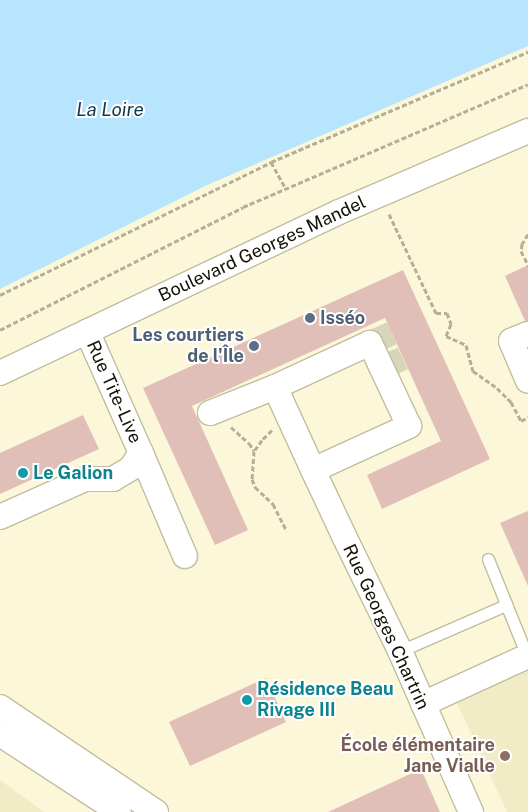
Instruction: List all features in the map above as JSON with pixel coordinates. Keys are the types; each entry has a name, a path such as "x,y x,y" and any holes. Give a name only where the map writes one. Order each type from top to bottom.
{"street":[{"name":"Boulevard Georges Mandel","path":"0,373 380,194 528,131"},
{"name":"Rue Tite-Live","path":"87,332 185,556"},
{"path":"528,334 511,341 528,381"},
{"path":"214,412 370,343 408,426 313,470"},
{"name":"Rue Georges Chartrin","path":"275,386 400,651 471,812"},
{"name":"Rue Tite-Live","path":"0,517 86,479 113,479 132,468 141,453"},
{"path":"422,704 527,656"},
{"path":"0,707 156,812"},
{"path":"0,734 119,812"}],"lane":[{"path":"488,559 527,656"},
{"path":"400,651 506,605"}],"path":[{"path":"0,295 271,162 528,52"},
{"path":"0,330 234,211 528,84"},
{"path":"271,162 286,189"},
{"path":"380,194 436,313 447,313 451,324 446,336 466,345 473,371 497,388 511,402 521,421 528,417"},
{"path":"528,234 522,244 521,251 528,265"},
{"path":"214,412 249,442 254,451 252,479 255,487 273,504 287,531"},
{"path":"254,451 271,431 290,420"}],"shaded area":[{"name":"École élémentaire Jane Vialle","path":"528,668 528,812 507,812 456,701"},
{"path":"0,780 44,812 0,812"}],"water":[{"name":"La Loire","path":"0,0 528,0 528,46 205,186 0,289"}],"building":[{"path":"528,265 528,321 525,321 505,276"},
{"path":"403,270 490,459 382,509 367,475 441,441 385,318 192,406 248,530 215,545 143,388"},
{"name":"Le Galion","path":"83,415 99,449 0,494 0,453"},
{"path":"528,511 528,586 500,523"},
{"name":"Résidence Beau Rivage III","path":"266,678 286,722 190,766 169,722"},
{"path":"421,769 440,812 328,812"}],"tunnel":[{"path":"370,343 392,333"},
{"path":"382,368 403,358"}],"place":[{"name":"Isséo","path":"310,318"},
{"name":"Les courtiers de l'Île","path":"254,346"},
{"name":"Le Galion","path":"23,473"},
{"name":"Résidence Beau Rivage III","path":"247,700"},
{"name":"École élémentaire Jane Vialle","path":"505,756"}]}
